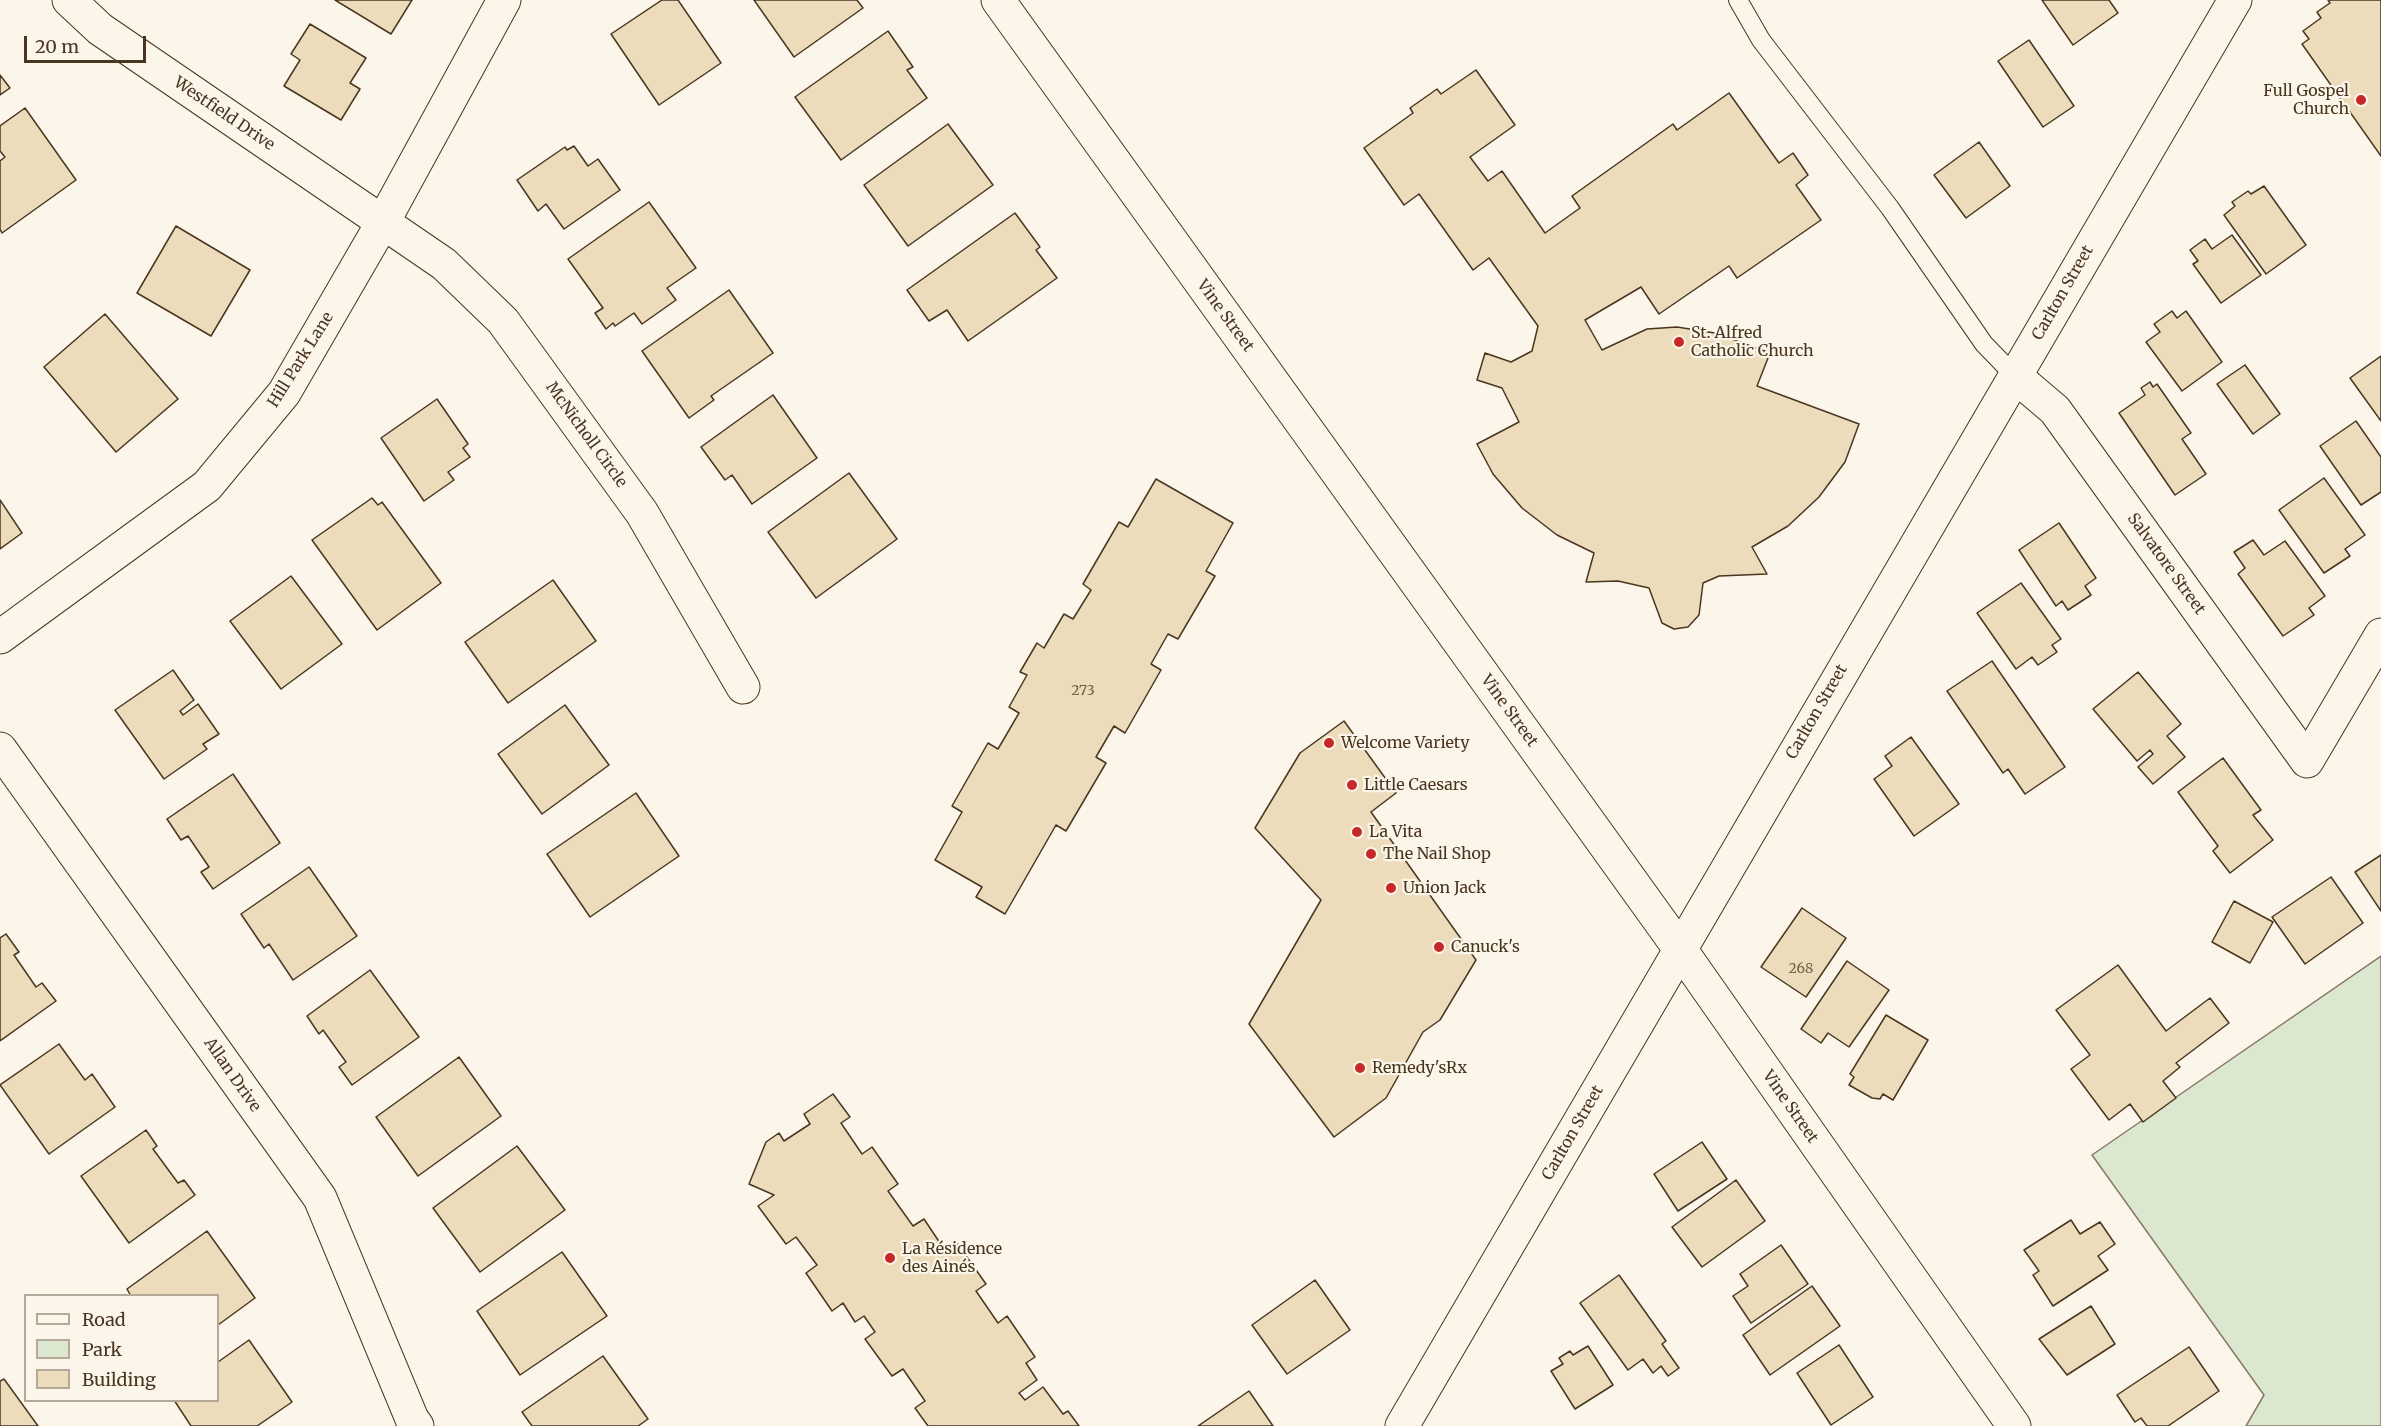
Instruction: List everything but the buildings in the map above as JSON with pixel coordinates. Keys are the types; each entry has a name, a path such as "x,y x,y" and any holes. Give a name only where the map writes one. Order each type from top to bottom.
{"street":[{"name":"Westfield Drive","path":"69,0 100,30 383,222"},
{"name":"Hill Park Lane","path":"0,637 207,486 284,393 383,222 504,0"},
{"name":"Vine Street","path":"998,0 1680,949 2014,1426"},
{"name":"Carlton Street","path":"1402,1426 2235,0"},
{"name":"McNicholl Circle","path":"383,222 444,264 503,321 642,513 743,687"},
{"name":"Salvatore Street","path":"2015,376 2055,410 2307,761 2381,635"},
{"name":"Allan Drive","path":"0,749 320,1198 412,1419 417,1426"}],"lane":[{"path":"1738,0 1761,40 1890,208 1984,344 2015,376"}],"green space":[{"path":"2381,956 2381,1426 2246,1426 2264,1395 2092,1155"}],"place":[{"name":"Full Gospel Church","path":"2361,100"},
{"name":"St. Alfred Catholic Church","path":"1679,342"},
{"name":"Welcome Variety","path":"1329,743"},
{"name":"Little Caesars","path":"1352,785"},
{"name":"La Vita","path":"1357,832"},
{"name":"The Nail Shop","path":"1371,854"},
{"name":"Union Jack","path":"1391,888"},
{"name":"Canuck's","path":"1439,947"},
{"name":"Remedy'sRx","path":"1360,1068"},
{"name":"La Résidence des Ainés","path":"890,1258"}]}
